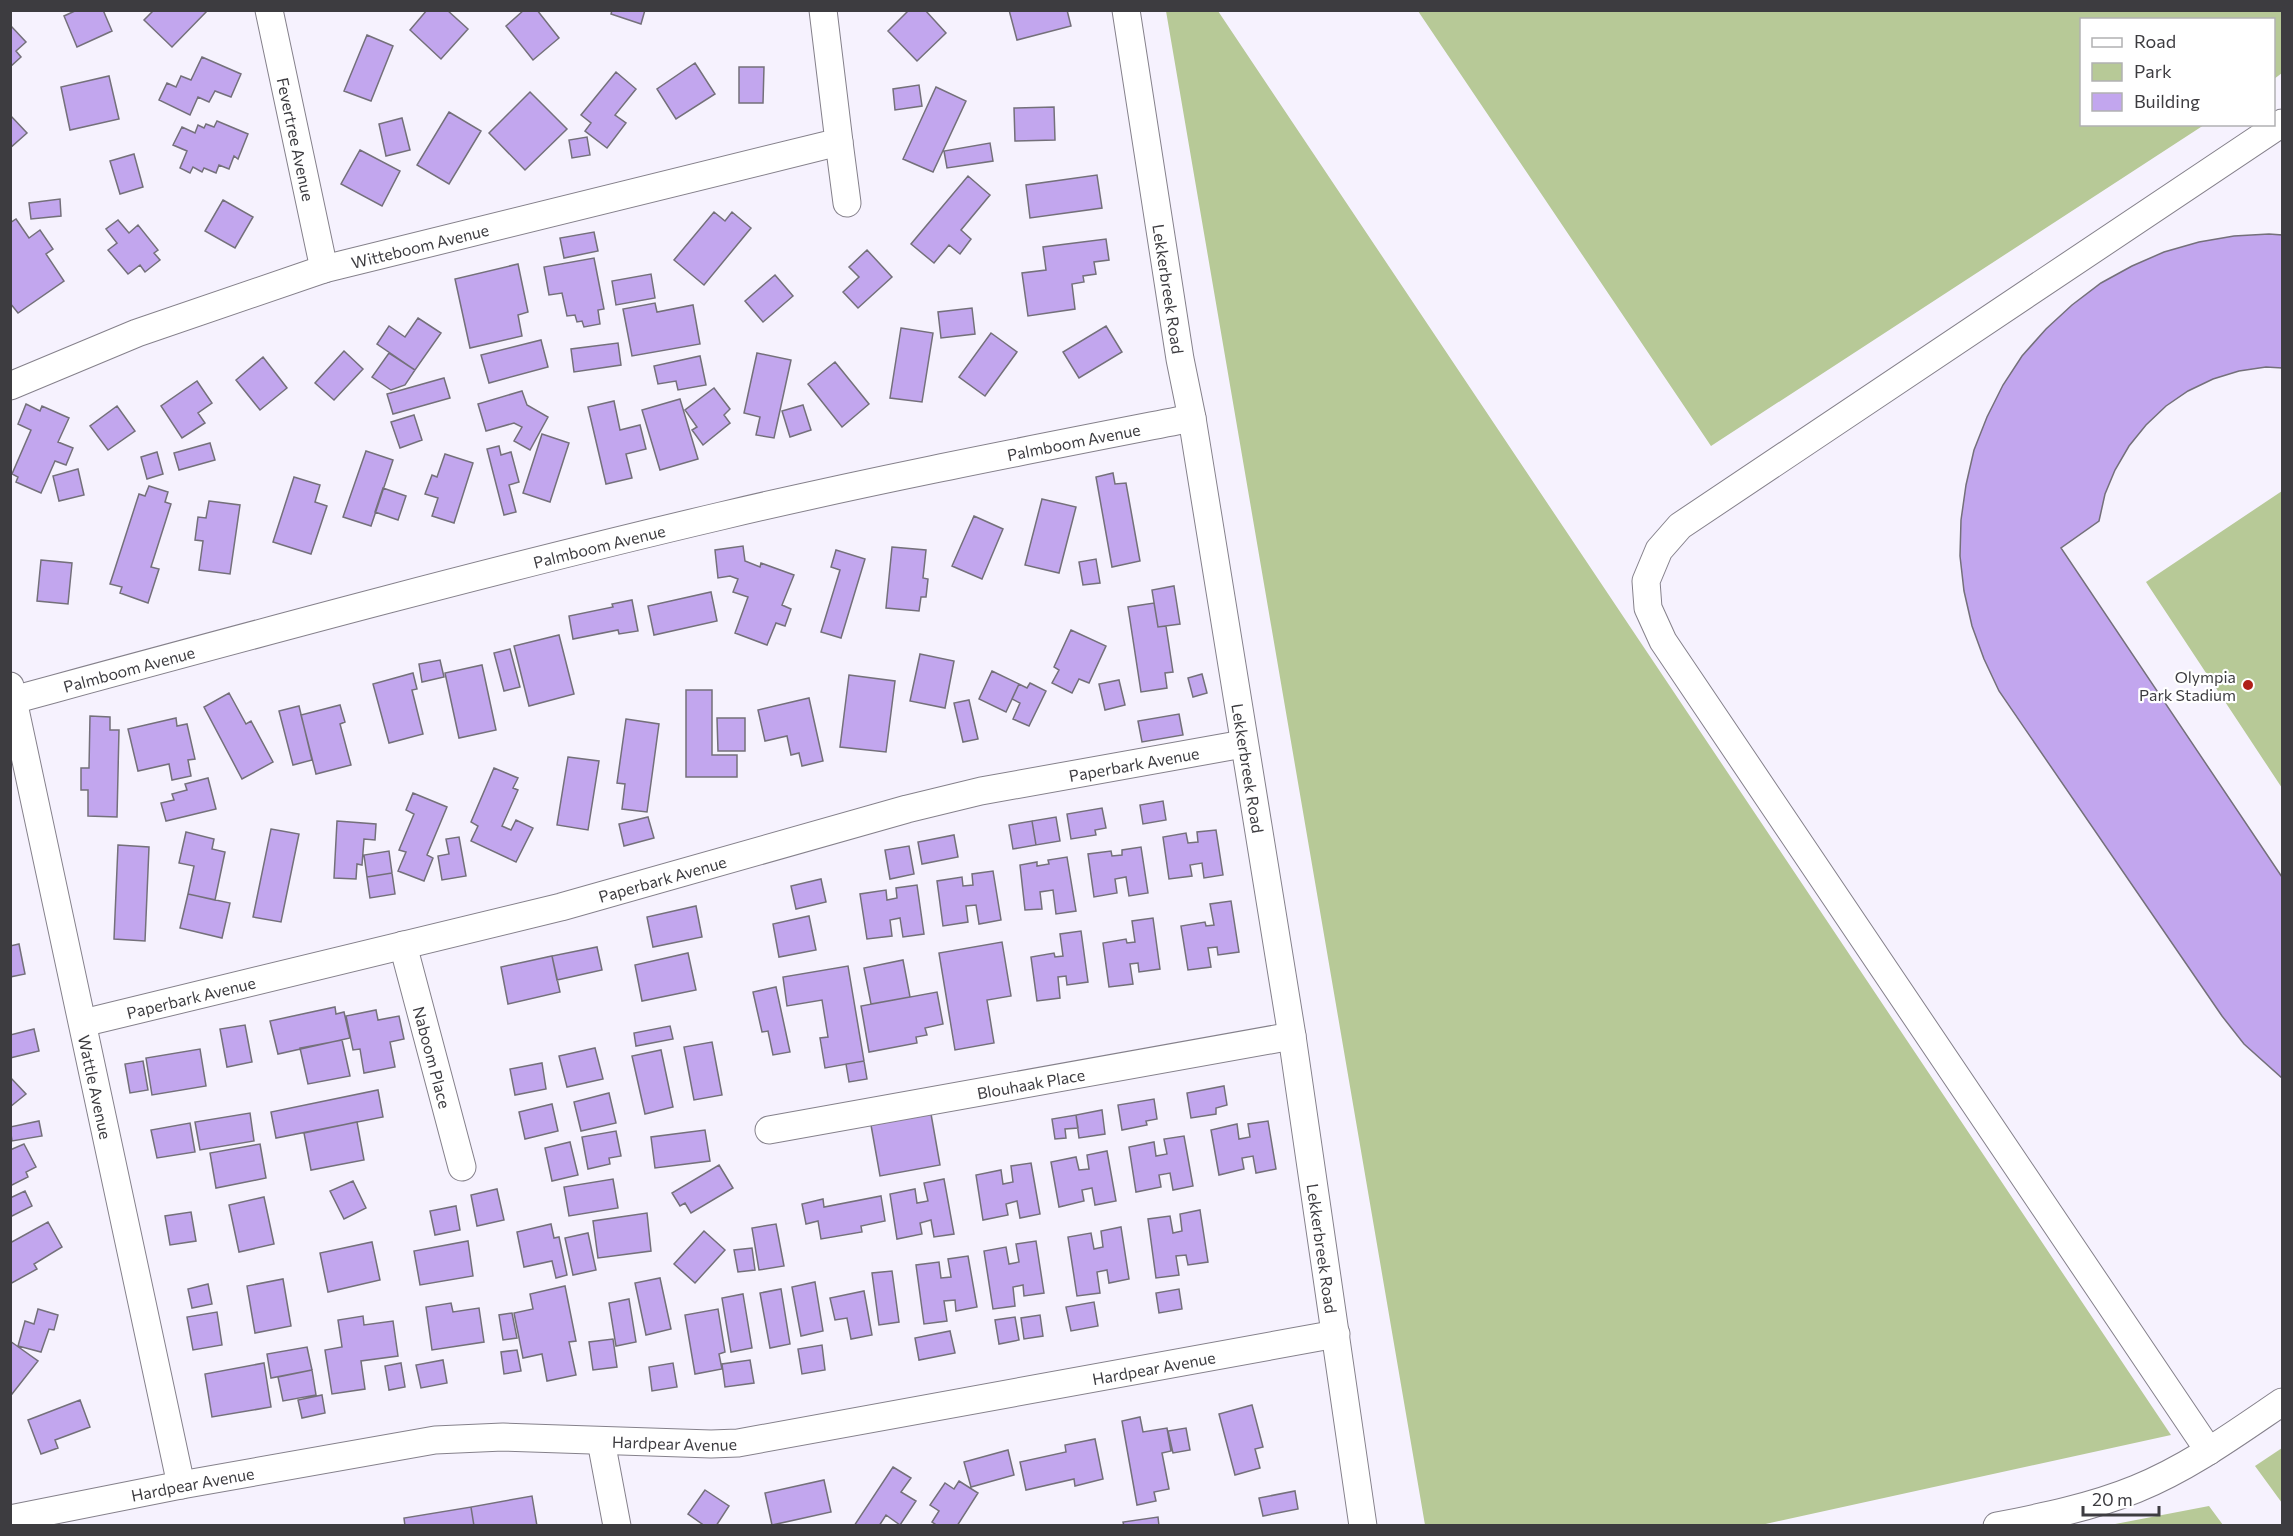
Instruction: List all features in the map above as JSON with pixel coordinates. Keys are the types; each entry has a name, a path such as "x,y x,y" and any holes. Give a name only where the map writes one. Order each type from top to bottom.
{"street":[{"name":"Fevertree Avenue","path":"268,10 324,269"},
{"path":"823,10 847,203"},
{"name":"Lekkerbreek Road","path":"1126,10 1180,359 1192,418 1292,1036 1364,1526"},
{"path":"2209,1451 1663,641 1648,608 1646,581 1659,550 1680,526 2283,123"},
{"name":"Witteboom Avenue","path":"10,386 137,333 324,269 838,142"},
{"name":"Palmboom Avenue","path":"12,693 721,516 925,470 1192,418"},
{"name":"Wattle Avenue","path":"12,693 181,1485"},
{"name":"Paperbark Avenue","path":"83,1023 561,907 907,809 981,791 1243,744"},
{"name":"Naboom Place","path":"403,945 462,1167"},
{"name":"Blouhaak Place","path":"769,1130 1292,1036"},
{"name":"Hardpear Avenue","path":"10,1519 181,1485 435,1440 503,1437 738,1443 1336,1334"},
{"path":"1997,1526 2085,1506 2136,1489 2209,1451 2283,1402"},
{"path":"601,1441 617,1526"}],"green space":[{"path":"1166,11 1218,11 2171,1435 1761,1525 1425,1525"},
{"path":"1418,11 2282,11 2282,73 2275,78 2275,18 2080,18 2080,126 2202,126 1711,446"},
{"name":"Olympia Park Stadium","path":"2282,491 2282,788 2146,582"},
{"path":"2282,1448 2282,1503 2255,1466"},
{"path":"2209,1506 2223,1525 2110,1525"}],"building":[{"path":"77,10 103,10 112,31 77,47 64,16"},
{"path":"154,10 208,10 172,47 144,20"},
{"path":"427,10 447,10 468,29 441,59 410,30"},
{"path":"524,10 537,10 559,38 533,60 506,26"},
{"path":"612,10 645,10 641,24 611,14"},
{"path":"909,10 925,10 946,33 917,61 888,31"},
{"path":"1009,10 1067,10 1071,26 1017,40"},
{"path":"11,26 26,42 16,51 21,57 10,67"},
{"path":"367,35 393,46 371,101 344,91"},
{"path":"202,57 241,74 231,97 215,91 209,102 198,97 190,115 159,100 167,83 176,87 181,76 191,80"},
{"path":"695,63 715,94 676,119 657,89"},
{"path":"739,67 764,67 763,103 739,103"},
{"path":"616,72 636,89 615,115 626,123 607,148 585,131 591,123 581,115"},
{"path":"109,76 119,119 70,130 61,87"},
{"path":"919,85 922,106 895,110 893,89"},
{"path":"936,87 966,101 933,172 903,159"},
{"path":"530,92 567,129 525,170 489,133"},
{"path":"1054,107 1055,140 1015,141 1014,108"},
{"path":"449,112 481,131 449,184 417,165"},
{"path":"10,115 27,133 10,148"},
{"path":"402,118 410,150 386,156 379,124"},
{"path":"217,121 248,134 238,159 234,156 229,169 219,165 216,173 204,168 202,172 193,167 190,173 180,168 187,151 173,145 182,127 195,133 198,125 204,128 206,124 214,127"},
{"path":"587,137 590,155 572,158 569,140"},
{"path":"990,143 993,161 947,168 944,151"},
{"path":"360,150 400,171 382,206 341,184"},
{"path":"134,154 143,187 120,194 110,161"},
{"path":"1097,175 1102,208 1030,218 1026,185"},
{"path":"968,176 990,195 961,230 971,239 960,254 949,245 934,263 911,244"},
{"path":"60,199 61,216 31,219 29,203"},
{"path":"223,200 253,217 235,248 205,231"},
{"path":"714,212 725,221 732,212 751,228 704,285 674,260"},
{"path":"16,219 29,238 40,230 53,249 46,254 64,281 18,313 10,303 10,223"},
{"path":"118,220 129,233 138,225 158,250 154,253 160,260 145,272 140,265 128,274 108,250 117,243 106,229"},
{"path":"594,232 598,251 564,258 560,238"},
{"name":"Olympia Park Stadium","path":"2282,235 2282,368 2266,367 2239,371 2213,379 2188,391 2166,406 2129,446 2115,470 2105,494 2099,521 2061,548 2282,877 2282,1078 2244,1044 2222,1016 1999,691 1972,626 1964,591 1960,556 1961,520 1974,450 2003,385 2022,356 2046,329 2101,283 2164,252 2199,242 2234,236"},
{"path":"1106,239 1109,260 1094,262 1096,274 1083,276 1084,282 1072,284 1075,309 1028,316 1022,273 1046,270 1043,247"},
{"path":"867,250 892,277 858,308 843,292 859,277 849,267"},
{"path":"594,258 604,309 598,310 600,324 584,327 582,321 577,322 575,315 567,316 562,293 549,295 544,267"},
{"path":"518,264 528,312 518,315 522,336 470,348 455,279"},
{"path":"651,274 655,298 616,305 612,281"},
{"path":"775,275 793,296 763,322 745,301"},
{"path":"655,303 657,312 693,305 700,344 632,356 623,309"},
{"path":"972,308 975,334 941,338 938,312"},
{"path":"418,318 441,333 415,370 377,344 389,326 405,337"},
{"path":"1106,326 1122,352 1079,378 1063,352"},
{"path":"901,328 933,333 922,402 890,398"},
{"path":"991,333 1017,352 985,396 959,377"},
{"path":"541,340 548,367 489,383 481,355"},
{"path":"618,343 621,365 574,372 571,349"},
{"path":"344,351 363,369 334,400 315,383"},
{"path":"389,353 415,370 405,385 391,390 372,377"},
{"path":"757,353 791,360 774,438 756,435 760,417 744,413"},
{"path":"700,356 706,385 678,390 676,381 658,384 654,366"},
{"path":"263,357 287,388 260,410 236,380"},
{"path":"835,362 869,404 842,427 808,384"},
{"path":"444,378 450,398 393,414 387,394"},
{"path":"197,381 212,403 198,413 205,423 182,438 161,406"},
{"path":"714,388 730,409 724,415 730,423 703,445 692,430 697,427 685,410"},
{"path":"522,391 527,405 548,417 530,450 514,441 522,427 514,423 486,431 478,404"},
{"path":"680,399 698,459 660,470 642,410"},
{"path":"614,401 620,430 640,425 646,449 626,454 632,478 606,484 588,407"},
{"path":"26,404 40,411 42,406 69,418 58,442 73,448 66,465 55,461 41,493 16,482 18,477 12,474 31,430 18,424"},
{"path":"803,405 811,430 790,437 782,411"},
{"path":"117,406 135,431 108,450 90,426"},
{"path":"414,415 422,440 400,448 391,422"},
{"path":"542,434 569,443 550,502 523,493"},
{"path":"210,443 215,460 179,470 174,453"},
{"path":"499,446 501,455 511,452 519,482 509,485 516,512 504,515 487,449"},
{"path":"366,451 393,460 371,526 343,517"},
{"path":"157,452 163,474 147,479 141,457"},
{"path":"445,454 473,463 454,523 432,516 438,498 425,494 432,475 437,477"},
{"path":"78,469 84,495 59,501 53,476"},
{"path":"1113,473 1115,484 1126,483 1140,561 1112,567 1096,477"},
{"path":"294,477 320,485 315,502 327,506 311,554 273,542"},
{"path":"149,486 168,492 165,502 171,504 151,567 159,569 148,603 120,593 122,587 110,584 139,494 145,496"},
{"path":"383,488 406,496 398,520 375,512"},
{"path":"1042,499 1076,507 1059,573 1025,565"},
{"path":"209,501 240,505 230,574 199,570 203,541 195,540 198,517 206,518"},
{"path":"974,516 1003,529 982,579 952,566"},
{"path":"743,546 745,561 760,567 761,563 794,575 782,605 791,609 785,626 776,623 767,645 735,633 748,597 733,592 738,579 730,576 718,578 715,550"},
{"path":"892,547 926,550 923,578 928,579 926,597 921,597 919,611 886,608"},
{"path":"836,550 865,559 841,638 821,632 840,570 831,567"},
{"path":"1096,559 1100,583 1083,585 1079,562"},
{"path":"41,560 72,563 68,604 37,601"},
{"path":"1174,586 1180,624 1158,627 1152,590"},
{"path":"711,592 717,621 654,635 648,606"},
{"path":"632,600 638,631 619,634 618,630 573,639 569,616 613,607 612,604"},
{"path":"1154,603 1158,627 1166,626 1173,672 1165,673 1167,688 1141,692 1128,607"},
{"path":"1071,630 1106,646 1089,683 1079,679 1072,693 1052,683 1059,670 1054,667"},
{"path":"559,635 574,694 529,706 514,646"},
{"path":"510,649 520,687 504,691 494,653"},
{"path":"920,654 954,661 945,708 910,701"},
{"path":"440,660 444,677 422,682 419,664"},
{"path":"482,665 496,730 459,738 445,673"},
{"path":"992,671 1019,684 1006,712 979,699"},
{"path":"413,673 417,689 412,690 423,734 389,743 373,684"},
{"path":"1202,674 1207,693 1193,697 1188,678"},
{"path":"849,675 895,681 886,752 840,747"},
{"path":"1119,680 1125,705 1105,710 1099,684"},
{"path":"1030,683 1046,691 1029,726 1013,719 1020,703 1012,699 1019,684 1027,688"},
{"path":"686,690 712,690 712,755 737,755 737,777 686,777"},
{"path":"229,693 246,724 251,721 273,762 242,779 204,707"},
{"path":"809,698 823,761 802,766 799,753 791,755 787,736 765,741 758,710"},
{"path":"969,700 978,739 963,742 954,703"},
{"path":"340,705 345,722 340,724 351,765 316,774 301,715"},
{"path":"299,706 312,760 293,765 279,711"},
{"path":"1179,714 1183,735 1142,742 1138,721"},
{"path":"90,716 110,717 110,730 119,730 117,817 88,816 88,790 81,790 81,768 89,768"},
{"path":"176,718 177,726 187,724 195,759 188,760 191,776 172,780 169,764 138,771 128,729"},
{"path":"717,718 745,718 745,751 718,751"},
{"path":"626,719 659,724 647,812 622,809 625,784 617,783"},
{"path":"568,757 599,761 588,830 557,825"},
{"path":"494,768 518,778 513,788 518,790 502,826 511,830 516,820 533,828 516,862 471,841 478,826 471,822"},
{"path":"208,778 216,809 166,821 161,803 174,800 172,794 187,790 185,784"},
{"path":"413,793 447,807 427,855 433,858 424,881 398,871 406,852 399,850 414,814 406,810"},
{"path":"1163,801 1166,820 1143,824 1140,805"},
{"path":"1102,808 1106,828 1095,830 1096,835 1071,839 1067,814"},
{"path":"648,817 654,838 624,846 619,824"},
{"path":"1056,817 1060,841 1036,845 1032,821"},
{"path":"337,821 376,824 375,840 364,839 362,865 357,864 356,879 334,878"},
{"path":"1032,821 1036,845 1013,849 1009,825"},
{"path":"271,829 299,834 281,922 253,917"},
{"path":"1216,830 1223,875 1204,878 1202,863 1190,865 1192,876 1169,879 1163,837 1186,833 1188,843 1198,842 1197,832"},
{"path":"186,832 214,839 212,849 225,852 215,900 188,894 194,866 179,863"},
{"path":"954,835 958,857 922,864 918,842"},
{"path":"459,837 466,876 442,880 438,856 449,854 446,839"},
{"path":"118,845 149,847 145,941 114,939"},
{"path":"909,846 914,874 890,879 885,850"},
{"path":"1141,847 1148,893 1129,896 1126,877 1115,879 1117,893 1094,897 1088,854 1111,851 1112,856 1122,855 1122,850"},
{"path":"389,851 392,873 367,877 364,855"},
{"path":"1067,857 1076,911 1056,914 1053,890 1040,892 1042,909 1025,910 1020,865 1037,862 1037,866 1049,864 1048,860"},
{"path":"993,871 1001,920 979,924 976,905 966,906 968,922 943,926 937,881 962,877 963,886 973,885 972,874"},
{"path":"392,873 395,894 370,898 367,877"},
{"path":"821,879 826,902 796,909 791,886"},
{"path":"917,885 924,934 903,937 900,918 890,920 892,936 867,939 860,894 886,890 887,900 897,898 896,888"},
{"path":"188,894 230,903 222,938 180,928"},
{"path":"1231,901 1239,952 1218,955 1217,947 1208,948 1211,967 1188,970 1181,926 1205,922 1206,926 1214,925 1210,904"},
{"path":"696,906 702,937 653,947 647,917"},
{"path":"809,916 816,950 779,957 773,924"},
{"path":"1153,918 1160,969 1139,972 1138,963 1130,964 1133,984 1109,987 1103,943 1126,939 1127,943 1135,942 1132,921"},
{"path":"1081,931 1088,982 1067,985 1066,976 1058,977 1060,998 1037,1001 1031,957 1054,953 1055,957 1063,956 1060,934"},
{"path":"1002,942 1011,996 987,1000 994,1043 955,1050 939,953"},
{"path":"19,944 25,974 10,977 10,946"},
{"path":"597,947 602,970 557,980 552,956"},
{"path":"688,953 696,990 642,1001 635,965"},
{"path":"552,956 560,992 508,1004 501,967"},
{"path":"903,960 910,997 871,1004 864,968"},
{"path":"848,966 864,1061 825,1068 820,1038 828,1037 822,1000 787,1006 783,977"},
{"path":"776,987 790,1052 773,1055 768,1031 762,1032 753,992"},
{"path":"937,992 943,1024 925,1028 927,1035 916,1037 917,1043 869,1052 861,1006"},
{"path":"335,1007 336,1014 344,1012 350,1038 278,1054 270,1021"},
{"path":"376,1010 378,1020 399,1016 404,1039 390,1042 395,1067 364,1073 360,1049 353,1050 346,1016"},
{"path":"245,1025 252,1062 227,1067 220,1029"},
{"path":"670,1026 673,1039 636,1046 634,1033"},
{"path":"34,1029 39,1051 10,1058 10,1035"},
{"path":"342,1040 350,1076 308,1084 300,1048"},
{"path":"712,1042 722,1095 694,1100 684,1047"},
{"path":"595,1048 603,1079 567,1087 559,1056"},
{"path":"200,1049 206,1086 152,1095 146,1058"},
{"path":"661,1050 673,1107 645,1114 632,1056"},
{"path":"143,1061 148,1090 130,1093 125,1064"},
{"path":"864,1061 867,1079 849,1082 846,1064"},
{"path":"542,1063 546,1089 515,1095 510,1069"},
{"path":"10,1077 26,1094 10,1107"},
{"path":"1224,1086 1227,1105 1216,1108 1216,1114 1191,1118 1187,1093"},
{"path":"378,1090 383,1117 276,1138 271,1112"},
{"path":"609,1093 616,1123 581,1131 574,1102"},
{"path":"1154,1099 1157,1119 1146,1121 1147,1125 1122,1130 1118,1105"},
{"path":"552,1104 558,1131 525,1139 519,1112"},
{"path":"1102,1110 1105,1134 1079,1138 1076,1115"},
{"path":"250,1113 254,1141 200,1150 195,1122"},
{"path":"931,1114 940,1165 880,1176 871,1125"},
{"path":"1076,1115 1078,1128 1065,1129 1066,1138 1055,1139 1052,1119"},
{"path":"39,1121 42,1136 12,1141 10,1127"},
{"path":"1268,1121 1276,1169 1256,1173 1253,1156 1242,1158 1244,1169 1219,1175 1211,1130 1237,1124 1239,1139 1250,1137 1248,1124"},
{"path":"357,1122 364,1160 311,1170 304,1133"},
{"path":"190,1123 195,1152 157,1158 151,1130"},
{"path":"705,1130 710,1161 655,1168 651,1137"},
{"path":"616,1131 621,1156 609,1158 610,1164 588,1169 582,1137"},
{"path":"1184,1136 1193,1186 1173,1190 1170,1173 1159,1175 1161,1187 1136,1192 1129,1147 1154,1142 1156,1156 1167,1154 1164,1139"},
{"path":"570,1142 578,1175 552,1181 545,1148"},
{"path":"24,1144 36,1167 26,1172 28,1177 10,1186 10,1150"},
{"path":"260,1144 266,1178 216,1188 210,1153"},
{"path":"1107,1151 1116,1201 1095,1205 1092,1188 1082,1190 1084,1201 1059,1207 1051,1162 1076,1157 1079,1170 1089,1169 1087,1155"},
{"path":"1031,1163 1040,1214 1020,1218 1017,1201 1006,1204 1008,1215 983,1220 976,1175 1001,1170 1003,1184 1013,1182 1011,1166"},
{"path":"719,1165 733,1188 691,1213 685,1203 680,1206 672,1193"},
{"path":"613,1179 618,1208 569,1216 564,1187"},
{"path":"944,1179 954,1234 934,1237 931,1220 920,1223 922,1234 897,1239 890,1194 915,1189 917,1203 928,1201 924,1183"},
{"path":"353,1181 366,1208 344,1219 330,1191"},
{"path":"497,1189 504,1220 477,1226 471,1195"},
{"path":"25,1191 32,1206 10,1217 10,1198"},
{"path":"881,1196 885,1221 861,1226 862,1232 821,1239 818,1221 806,1224 802,1204 823,1199 824,1207"},
{"path":"264,1197 274,1244 239,1252 229,1205"},
{"path":"456,1206 460,1230 435,1235 430,1211"},
{"path":"1200,1210 1208,1262 1188,1265 1186,1255 1176,1256 1179,1275 1156,1278 1148,1219 1170,1216 1173,1233 1182,1231 1180,1214"},
{"path":"191,1212 196,1241 170,1245 165,1216"},
{"path":"647,1213 651,1251 598,1258 593,1221"},
{"path":"48,1222 62,1247 34,1264 37,1269 10,1284 10,1243"},
{"path":"551,1224 554,1238 559,1237 567,1275 556,1278 552,1261 524,1267 517,1232"},
{"path":"776,1224 784,1266 759,1270 752,1228"},
{"path":"1121,1227 1129,1279 1109,1283 1107,1270 1097,1272 1100,1293 1077,1296 1068,1237 1091,1233 1094,1249 1103,1247 1101,1231"},
{"path":"704,1231 725,1250 695,1283 674,1264"},
{"path":"588,1233 596,1270 573,1275 565,1238"},
{"path":"468,1241 473,1276 420,1285 414,1251"},
{"path":"1036,1241 1044,1293 1024,1296 1023,1285 1013,1287 1015,1306 993,1309 984,1251 1006,1247 1009,1264 1019,1262 1016,1244"},
{"path":"372,1242 380,1280 328,1292 320,1253"},
{"path":"752,1248 755,1270 738,1272 734,1250"},
{"path":"968,1256 977,1307 956,1311 955,1300 944,1301 947,1321 924,1324 916,1265 939,1262 941,1278 951,1277 948,1259"},
{"path":"892,1271 899,1322 879,1325 872,1273"},
{"path":"660,1278 671,1329 646,1335 635,1283"},
{"path":"283,1279 291,1326 255,1333 247,1286"},
{"path":"815,1282 823,1331 801,1336 792,1287"},
{"path":"208,1284 212,1304 192,1308 188,1289"},
{"path":"565,1286 576,1341 569,1342 576,1375 547,1381 542,1354 523,1358 514,1313 533,1309 530,1294"},
{"path":"781,1289 790,1344 770,1348 760,1293"},
{"path":"1179,1289 1182,1309 1159,1313 1156,1293"},
{"path":"864,1291 872,1335 851,1339 847,1318 835,1320 830,1298"},
{"path":"743,1294 752,1348 731,1352 722,1298"},
{"path":"629,1299 636,1342 616,1346 609,1303"},
{"path":"1094,1302 1098,1326 1071,1331 1066,1307"},
{"path":"451,1303 453,1312 479,1308 484,1342 432,1350 426,1307"},
{"path":"38,1309 58,1315 54,1330 49,1329 41,1352 18,1346 25,1321 34,1324"},
{"path":"718,1309 725,1352 719,1354 722,1369 695,1374 685,1315"},
{"path":"217,1312 222,1345 193,1350 187,1317"},
{"path":"512,1313 517,1338 503,1340 499,1315"},
{"path":"1040,1315 1043,1336 1024,1339 1021,1318"},
{"path":"363,1316 364,1325 393,1321 398,1356 361,1361 365,1389 332,1394 325,1350 342,1347 338,1320"},
{"path":"1015,1317 1019,1340 999,1344 995,1320"},
{"path":"950,1331 955,1353 919,1360 915,1338"},
{"path":"613,1339 617,1367 593,1370 589,1342"},
{"path":"10,1341 38,1361 12,1394 10,1393"},
{"path":"822,1345 825,1370 802,1374 798,1349"},
{"path":"307,1347 312,1370 271,1378 267,1354"},
{"path":"517,1350 521,1371 504,1374 501,1352"},
{"path":"443,1360 447,1383 421,1388 416,1365"},
{"path":"750,1360 754,1383 725,1387 722,1364"},
{"path":"264,1363 271,1407 212,1417 205,1374"},
{"path":"401,1363 405,1387 389,1390 385,1366"},
{"path":"673,1363 677,1387 652,1391 649,1367"},
{"path":"312,1370 316,1395 283,1401 278,1377"},
{"path":"322,1395 325,1413 302,1418 298,1400"},
{"path":"80,1400 90,1427 55,1440 58,1448 41,1454 28,1420"},
{"path":"1252,1405 1263,1447 1255,1449 1260,1468 1235,1475 1219,1414"},
{"path":"1140,1417 1143,1432 1167,1428 1171,1451 1162,1453 1169,1489 1154,1492 1156,1501 1137,1505 1122,1421"},
{"path":"1186,1428 1190,1450 1173,1453 1168,1431"},
{"path":"1095,1439 1103,1479 1075,1486 1074,1479 1026,1490 1020,1462 1066,1452 1065,1445"},
{"path":"1008,1450 1014,1475 971,1487 964,1462"},
{"path":"893,1467 911,1478 901,1492 916,1501 900,1525 886,1515 879,1526 854,1526"},
{"path":"824,1480 831,1512 772,1525 765,1493"},
{"path":"959,1481 978,1493 957,1526 938,1526 932,1522 939,1511 930,1505 945,1483 954,1489"},
{"path":"705,1490 729,1506 716,1526 705,1526 688,1514"},
{"path":"1295,1491 1298,1509 1263,1516 1259,1498"},
{"path":"532,1496 537,1526 474,1526 471,1507"},
{"path":"471,1507 474,1526 405,1526 404,1518"},
{"path":"1158,1517 1159,1526 1124,1526 1123,1522"}],"place":[{"name":"Olympia Park Stadium","path":"2248,685"}]}
